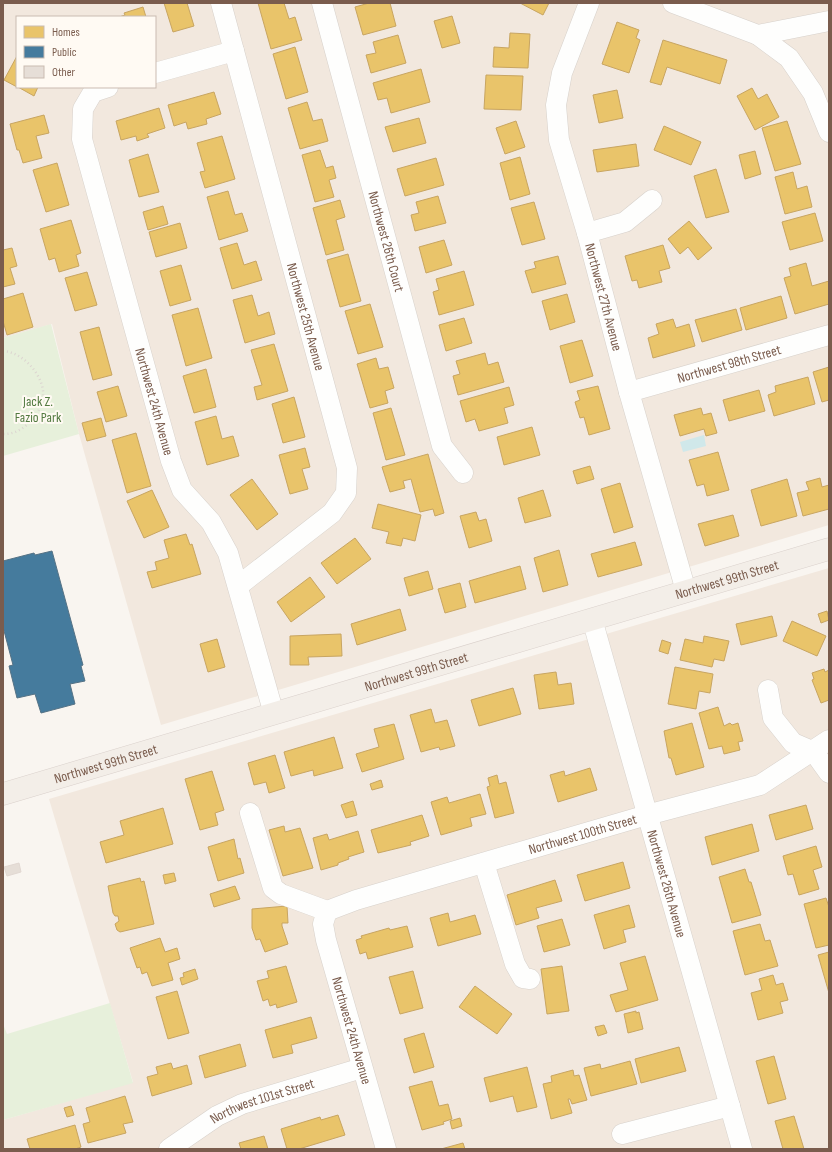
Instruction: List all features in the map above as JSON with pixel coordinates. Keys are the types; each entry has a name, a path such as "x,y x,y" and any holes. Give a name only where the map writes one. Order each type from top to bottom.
{"main road":[{"name":"Northwest 99th Street","path":"3,794 829,549"}],"street":[{"name":"Northwest 25th Avenue","path":"221,3 347,468 346,493 332,513 238,586"},
{"name":"Northwest 26th Court","path":"322,3 442,446 463,473"},
{"name":"Northwest 27th Avenue","path":"589,3 562,73 556,105 559,140 587,233 629,392 686,591"},
{"path":"673,3 758,35 789,58 813,93 829,132"},
{"path":"758,35 829,21"},
{"path":"156,73 234,51"},
{"name":"Northwest 24th Avenue","path":"105,88 93,92 83,109 82,139 171,461 182,490 210,522 228,553 274,714"},
{"path":"587,233 625,222 652,200"},
{"name":"Northwest 98th Street","path":"629,392 829,335"},
{"name":"Northwest 26th Avenue","path":"592,619 742,1149"},
{"path":"768,690 774,718 793,743 821,746 829,773"},
{"name":"Northwest 100th Street","path":"327,911 356,900 484,862 647,815 760,785 821,746"},
{"path":"250,813 273,888 281,894 327,911"},
{"path":"484,862 515,964 523,978 530,979"},
{"name":"Northwest 24th Avenue","path":"327,911 323,924 326,940 386,1149"},
{"name":"Northwest 101st Street","path":"178,1147 217,1116 242,1104 362,1068"},
{"path":"622,1134 730,1106"}],"path":[{"path":"3,351 12,352 25,360 36,374 43,390 40,407 31,421 20,430 3,434"}],"shaded area":[{"path":"3,3 829,3 829,525 161,725 79,434 52,324 3,338"},
{"path":"829,568 829,1149 3,1149 3,1120 133,1082 49,799"}],"green space":[{"name":"Jack Z. Fazio Park","path":"51,324 79,434 3,456 3,338"},
{"path":"110,1003 133,1083 3,1120 3,1024 7,1034"}],"water":[{"path":"704,435 706,446 683,452 680,442"}],"building: Homes":[{"path":"164,3 187,3 194,26 173,32"},
{"path":"258,3 284,3 289,19 295,17 302,40 271,49"},
{"path":"369,3 390,3 396,26 363,35 355,7"},
{"path":"520,3 549,3 543,15"},
{"path":"143,7 146,16 122,16 125,15 124,13"},
{"path":"452,16 460,43 442,48 434,21"},
{"path":"617,22 639,30 636,38 640,40 629,73 602,64"},
{"path":"510,33 530,34 528,68 493,67 494,47 509,48"},
{"path":"398,35 406,63 371,73 366,55 376,53 373,42"},
{"path":"663,40 727,60 720,84 667,67 661,85 650,82"},
{"path":"295,47 308,92 286,99 273,54"},
{"path":"16,58 16,86 4,80"},
{"path":"421,69 430,102 391,113 387,98 378,100 373,83"},
{"path":"486,75 523,76 521,110 484,109"},
{"path":"20,88 38,88 34,96"},
{"path":"752,88 758,99 767,94 779,117 755,130 737,96"},
{"path":"617,90 623,118 599,123 593,95"},
{"path":"214,92 221,114 206,119 207,124 188,129 186,122 174,126 168,105"},
{"path":"307,102 313,121 322,119 328,141 300,149 288,108"},
{"path":"159,108 165,128 147,134 149,137 137,141 136,136 121,140 116,121"},
{"path":"44,115 49,133 36,136 42,158 23,163 19,150 17,150 10,124"},
{"path":"419,118 426,143 393,152 385,127"},
{"path":"516,121 525,147 505,154 496,128"},
{"path":"787,121 801,164 775,171 762,128"},
{"path":"664,126 701,142 691,165 654,150"},
{"path":"222,136 235,179 205,188 200,172 205,171 197,143"},
{"path":"636,144 639,166 597,172 593,150"},
{"path":"320,150 326,168 333,166 336,178 329,180 334,197 315,202 302,155"},
{"path":"755,151 761,174 745,179 739,155"},
{"path":"148,154 159,192 139,197 129,160"},
{"path":"520,157 530,194 510,200 500,163"},
{"path":"436,158 444,185 405,196 397,169"},
{"path":"57,163 69,205 46,212 33,170"},
{"path":"716,169 729,212 706,218 694,176"},
{"path":"793,172 797,189 807,186 812,207 785,214 775,177"},
{"path":"228,191 235,215 242,213 248,231 219,240 207,197"},
{"path":"438,196 446,223 415,231 411,215 419,213 416,202"},
{"path":"340,200 345,217 336,220 344,250 326,255 313,208"},
{"path":"534,202 545,239 522,245 511,208"},
{"path":"163,206 168,224 148,230 143,212"},
{"path":"815,213 823,241 790,250 782,222"},
{"path":"71,220 81,253 76,255 79,266 59,272 55,258 49,260 40,229"},
{"path":"689,221 712,248 698,260 688,247 680,254 668,239"},
{"path":"180,223 187,248 156,257 149,232"},
{"path":"444,240 452,265 426,273 419,247"},
{"path":"237,243 244,265 256,261 262,280 232,289 220,248"},
{"path":"663,245 670,268 659,271 662,282 639,288 637,280 632,281 625,256"},
{"path":"12,248 17,266 10,268 15,284 3,287 3,250"},
{"path":"348,254 361,301 340,307 327,260"},
{"path":"558,256 566,284 532,293 525,271 536,268 534,262"},
{"path":"806,263 812,286 829,281 829,304 795,314 784,278 791,276 789,268"},
{"path":"181,265 191,300 170,306 160,271"},
{"path":"464,271 474,305 439,315 433,292 439,290 436,279"},
{"path":"87,272 97,305 75,311 65,278"},
{"path":"23,293 33,327 7,335 3,321 3,299"},
{"path":"567,294 575,322 550,330 542,301"},
{"path":"252,295 258,316 269,312 275,334 245,343 233,300"},
{"path":"781,296 787,318 746,330 740,308"},
{"path":"370,304 383,347 358,354 345,311"},
{"path":"198,308 212,358 186,366 172,315"},
{"path":"736,309 742,330 702,342 695,320"},
{"path":"464,318 472,343 446,351 439,325"},
{"path":"673,319 676,328 689,324 695,346 653,358 648,338 659,334 656,324"},
{"path":"99,327 112,375 93,380 80,332"},
{"path":"582,340 593,376 570,383 560,346"},
{"path":"274,344 288,391 257,400 254,387 262,385 251,350"},
{"path":"485,353 488,365 498,362 504,382 458,395 453,376 460,374 456,361"},
{"path":"376,358 379,369 388,367 394,388 385,391 388,403 370,408 357,364"},
{"path":"829,367 829,400 822,402 813,372"},
{"path":"206,369 216,407 194,413 183,376"},
{"path":"808,377 815,404 774,416 768,395 776,392 775,386"},
{"path":"118,386 127,416 106,422 97,392"},
{"path":"598,386 610,429 589,435 584,417 580,418 575,402 580,400 577,391"},
{"path":"509,387 514,405 504,408 508,423 479,431 475,419 466,422 460,401"},
{"path":"759,390 765,411 729,421 723,400"},
{"path":"294,397 305,437 283,443 272,404"},
{"path":"391,408 405,455 386,460 373,413"},
{"path":"701,408 703,415 711,413 717,433 706,436 704,429 680,436 674,415"},
{"path":"216,416 222,439 233,436 239,456 207,465 195,422"},
{"path":"101,418 106,436 87,441 82,423"},
{"path":"532,427 540,455 504,465 497,437"},
{"path":"136,433 151,486 127,493 112,440"},
{"path":"305,448 310,467 302,469 308,489 290,494 279,455"},
{"path":"718,452 729,490 707,496 704,484 697,486 689,460"},
{"path":"428,454 444,513 435,516 433,509 420,512 411,479 403,481 405,488 390,492 382,467"},
{"path":"590,466 594,479 577,484 573,471"},
{"path":"820,478 822,487 829,485 829,509 803,516 797,493 809,490 806,482"},
{"path":"252,479 278,514 257,530 230,495"},
{"path":"787,479 797,516 761,526 751,490"},
{"path":"620,483 633,527 614,533 601,489"},
{"path":"152,490 169,527 144,538 127,501"},
{"path":"543,490 551,516 525,523 518,498"},
{"path":"378,504 421,515 415,541 403,538 401,546 386,543 389,532 372,528"},
{"path":"476,512 479,521 486,519 492,541 469,548 460,516"},
{"path":"733,515 739,536 705,546 698,524"},
{"path":"186,534 190,545 192,544 201,574 152,588 147,572 157,570 155,562 169,558 164,540"},
{"path":"355,538 371,559 337,584 321,563"},
{"path":"635,542 642,565 598,577 591,554"},
{"path":"559,550 568,585 543,592 534,558"},
{"path":"520,566 526,589 475,603 469,581"},
{"path":"428,571 433,589 409,596 404,578"},
{"path":"310,577 325,597 291,622 277,602"},
{"path":"460,583 466,607 445,613 438,589"},
{"path":"400,609 406,630 357,645 351,624"},
{"path":"827,611 829,620 821,623 818,614"},
{"path":"772,616 777,636 741,645 736,624"},
{"path":"792,621 826,636 817,656 783,641"},
{"path":"341,634 342,656 308,657 309,665 290,665 290,636"},
{"path":"704,636 729,641 724,661 714,659 712,667 680,660 685,639 703,643"},
{"path":"217,639 225,667 208,672 200,644"},
{"path":"662,640 671,643 668,654 659,651"},
{"path":"675,667 713,674 710,693 699,691 696,709 668,704"},
{"path":"824,669 825,672 829,670 829,700 821,703 812,680 814,679 812,673"},
{"path":"556,672 558,685 571,683 574,704 539,709 534,675"},
{"path":"513,688 521,714 479,726 471,700"},
{"path":"718,707 724,726 730,723 732,725 738,723 743,741 738,742 740,750 724,754 722,746 709,749 699,713"},
{"path":"431,709 435,723 447,720 455,746 440,750 439,747 421,752 410,715"},
{"path":"692,723 704,767 676,775 671,758 669,758 664,731"},
{"path":"394,724 404,759 362,772 356,754 379,747 374,729"},
{"path":"334,737 343,768 314,776 313,770 291,776 284,752"},
{"path":"275,755 285,788 269,793 266,782 254,785 248,763"},
{"path":"590,768 597,790 558,802 550,775 564,771 565,776"},
{"path":"212,771 224,810 215,813 218,825 200,830 185,779"},
{"path":"497,775 499,784 506,782 514,813 495,818 487,787 490,786 488,778"},
{"path":"381,780 383,787 372,790 370,784"},
{"path":"480,794 486,814 470,818 472,826 441,835 431,802 447,797 449,803"},
{"path":"353,801 357,815 346,818 341,805"},
{"path":"806,805 813,829 776,840 769,815"},
{"path":"163,808 173,844 106,863 100,842 124,835 120,821"},
{"path":"422,815 429,836 410,842 411,845 378,853 371,830"},
{"path":"752,824 759,851 712,865 705,837"},
{"path":"284,826 285,832 300,828 313,868 283,876 269,830"},
{"path":"358,831 364,852 348,857 349,859 338,863 338,865 321,870 313,838 327,834 329,840"},
{"path":"234,839 238,859 240,858 244,873 218,881 208,847"},
{"path":"816,846 822,867 813,870 819,889 799,895 793,874 788,875 783,856"},
{"path":"623,862 630,888 585,901 577,875"},
{"path":"745,869 749,882 751,882 761,915 732,923 719,877"},
{"path":"174,873 176,881 165,884 163,875"},
{"path":"140,878 141,882 144,881 154,924 120,932 117,930 115,924 119,921 118,916 115,916 113,913 108,886"},
{"path":"555,880 562,901 536,908 539,918 516,925 507,895"},
{"path":"235,886 240,899 214,907 210,894"},
{"path":"826,898 829,907 829,945 816,948 804,904"},
{"path":"629,905 635,927 623,930 626,942 604,949 594,915"},
{"path":"287,906 288,923 282,923 282,926 288,944 265,952 260,939 256,940 252,928 252,909"},
{"path":"448,913 450,922 475,915 481,934 438,946 430,918"},
{"path":"562,919 570,945 544,952 537,926"},
{"path":"760,924 765,941 770,940 778,966 745,975 733,931"},
{"path":"407,926 413,947 368,959 366,952 360,954 356,940 362,938 361,936 389,928 390,930"},
{"path":"160,938 165,952 177,948 180,959 168,963 173,980 152,986 147,972 142,974 140,967 137,968 130,948"},
{"path":"829,952 829,993 818,955"},
{"path":"645,956 658,1000 616,1012 610,995 628,990 620,963"},
{"path":"286,966 297,1002 277,1008 276,1004 270,1006 268,999 263,1001 257,981 269,978 267,971"},
{"path":"562,966 569,1011 547,1014 541,969"},
{"path":"195,969 198,979 182,985 180,978 184,977 183,973"},
{"path":"413,971 423,1008 400,1014 389,977"},
{"path":"773,975 776,985 783,983 788,1000 780,1002 783,1013 758,1020 751,993 762,990 759,979"},
{"path":"475,986 512,1014 497,1034 459,1007"},
{"path":"177,991 189,1033 168,1039 156,997"},
{"path":"636,1011 636,1013 639,1012 643,1029 628,1033 624,1014"},
{"path":"311,1017 317,1038 291,1045 293,1053 273,1058 265,1030"},
{"path":"604,1025 607,1033 598,1036 595,1027"},
{"path":"424,1033 434,1067 414,1073 404,1039"},
{"path":"240,1044 246,1066 205,1078 199,1056"},
{"path":"679,1047 686,1071 641,1083 635,1059"},
{"path":"774,1056 786,1099 768,1104 756,1061"},
{"path":"630,1061 637,1084 591,1096 584,1068 600,1064 601,1069"},
{"path":"171,1063 173,1069 187,1065 192,1084 152,1096 147,1077 158,1074 156,1067"},
{"path":"527,1067 537,1107 517,1112 513,1096 490,1102 484,1078"},
{"path":"573,1070 574,1076 579,1075 587,1100 572,1104 570,1099 568,1099 572,1113 551,1119 543,1084 552,1082 551,1076"},
{"path":"432,1081 439,1106 448,1104 452,1119 443,1122 444,1124 422,1130 409,1087"},
{"path":"125,1096 133,1122 123,1124 126,1133 88,1143 83,1124 90,1122 86,1108"},
{"path":"71,1106 74,1115 67,1117 64,1108"},
{"path":"338,1115 345,1135 299,1149 287,1149 281,1129 320,1117 321,1120"},
{"path":"794,1116 804,1149 783,1149 775,1121"},
{"path":"460,1118 462,1126 452,1129 450,1121"},
{"path":"75,1125 81,1147 75,1149 30,1149 27,1139"},
{"path":"264,1136 268,1149 241,1149 239,1143"},
{"path":"463,1143 465,1149 441,1149"}],"building: Public":[{"path":"52,551 83,665 81,666 85,681 70,684 75,704 41,713 35,694 17,698 9,666 13,665 3,627 3,561 34,553 35,555"}],"building: Other":[{"path":"19,863 21,872 7,876 4,867"}]}
